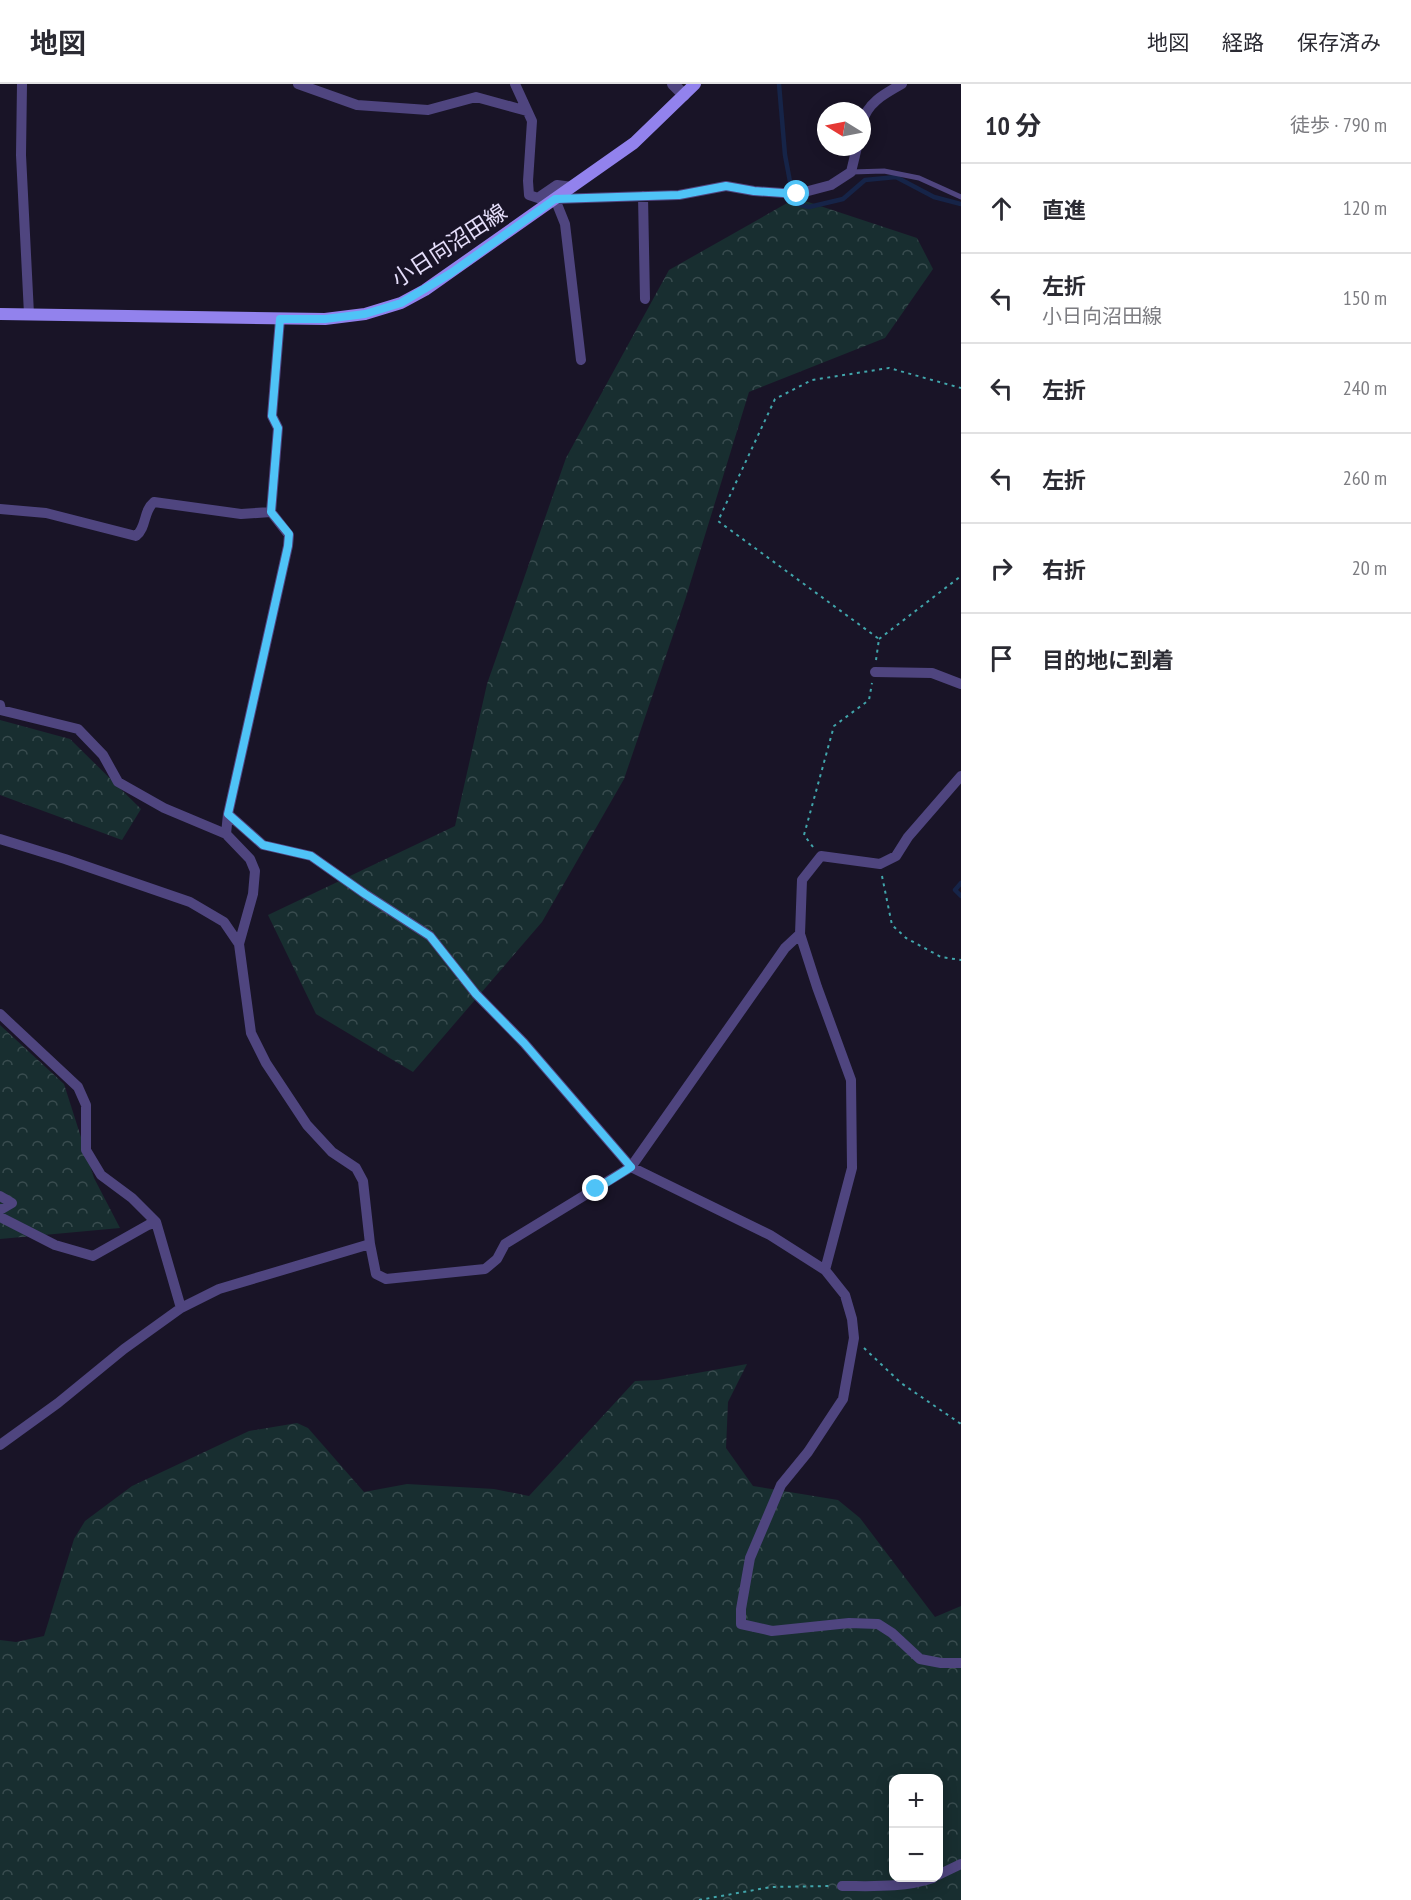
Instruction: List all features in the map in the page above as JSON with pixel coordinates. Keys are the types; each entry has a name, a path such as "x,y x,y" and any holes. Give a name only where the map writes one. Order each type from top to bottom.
{"main road":[{"name":"小日向沼田線","path":"0,314 325,319 365,314 401,303 451,273 634,143 695,84"}],"street":[{"path":"22,84 21,155 29,314"},
{"path":"298,84 357,105 428,110 476,97 527,111"},
{"path":"514,84 532,121 529,195 538,198 556,185 572,187"},
{"path":"674,84 684,95"},
{"path":"871,106 885,93 902,84"},
{"path":"581,360 565,224 555,199 679,195 726,186 754,191 797,194 831,185 851,172 854,156"},
{"path":"643,196 645,299"},
{"path":"226,834 228,814 288,546 289,534 271,512 278,428 272,416 280,319"},
{"path":"0,509 45,513 136,536 142,531 148,506 154,502 241,514 271,512"},
{"path":"875,672 932,673 961,684"},
{"path":"0,705 1,710 78,729 103,755 118,782 164,808 226,834 250,859 255,871 253,894 239,944 251,1033 266,1063 307,1125 332,1152 356,1168 363,1181 370,1245 376,1274 386,1279 485,1269 497,1259 505,1244 631,1167 784,948 800,934"},
{"path":"825,1270 852,1168 851,1080 800,934 802,880 821,856 880,864 896,856 908,837 961,776"},
{"path":"228,814 263,845 311,856 430,936 476,994 524,1043 631,1167 770,1235 825,1270 845,1295 852,1319 854,1338 843,1399 808,1452 780,1485 750,1558 741,1609 741,1624 772,1631 849,1623 878,1624 892,1633 920,1659 941,1663 961,1663"},
{"path":"0,839 190,902 224,922 239,944"},
{"path":"0,1014 78,1087 86,1105 86,1150 101,1175 132,1198 156,1222 181,1308"},
{"path":"0,1196 12,1203 0,1210"},
{"path":"0,1217 55,1245 93,1256 156,1222"},
{"path":"0,1445 58,1403 124,1348 181,1308 219,1289 370,1245"},
{"path":"943,1873 961,1864"},
{"path":"842,1886 892,1887 917,1882"}],"lane":[{"path":"851,172 884,171 919,178 961,197"}],"path":[{"path":"879,639 718,521 775,399 812,380 889,368 961,388"},
{"path":"821,856 804,835 834,726 869,700 879,639 961,576"},
{"path":"880,864 892,925 906,938 941,957 961,960"},
{"path":"854,1338 901,1383 961,1424"},
{"path":"699,1900 771,1887 842,1886"}],"green space":[{"path":"796,198 917,238 933,269 885,338 749,392 686,597 624,779 542,922 413,1072 316,1014 268,915 455,826 487,684 566,458 669,270"},
{"path":"0,720 70,739 141,809 122,840 0,795"},
{"path":"0,1025 64,1084 94,1178 120,1228 0,1239"},
{"path":"747,1364 728,1402 726,1448 753,1486 838,1500 860,1518 935,1617 961,1606 961,1900 0,1900 0,1640 16,1642 44,1636 74,1539 85,1521 132,1486 249,1431 297,1423 308,1428 364,1492 407,1484 494,1489 529,1496 635,1381 658,1380"}],"waterway":[{"path":"779,84 785,155 794,203 809,207 843,199 865,180 896,177 934,197 961,204"},
{"path":"961,883 955,890 961,896"}],"route":[{"path":"596,1189 631,1167 524,1043 476,994 430,936 311,856 263,845 228,814 288,546 289,534 271,512 278,428 272,416 280,319 325,319 365,314 401,303 451,273 555,199 679,195 726,186 754,191 797,194"}]}
